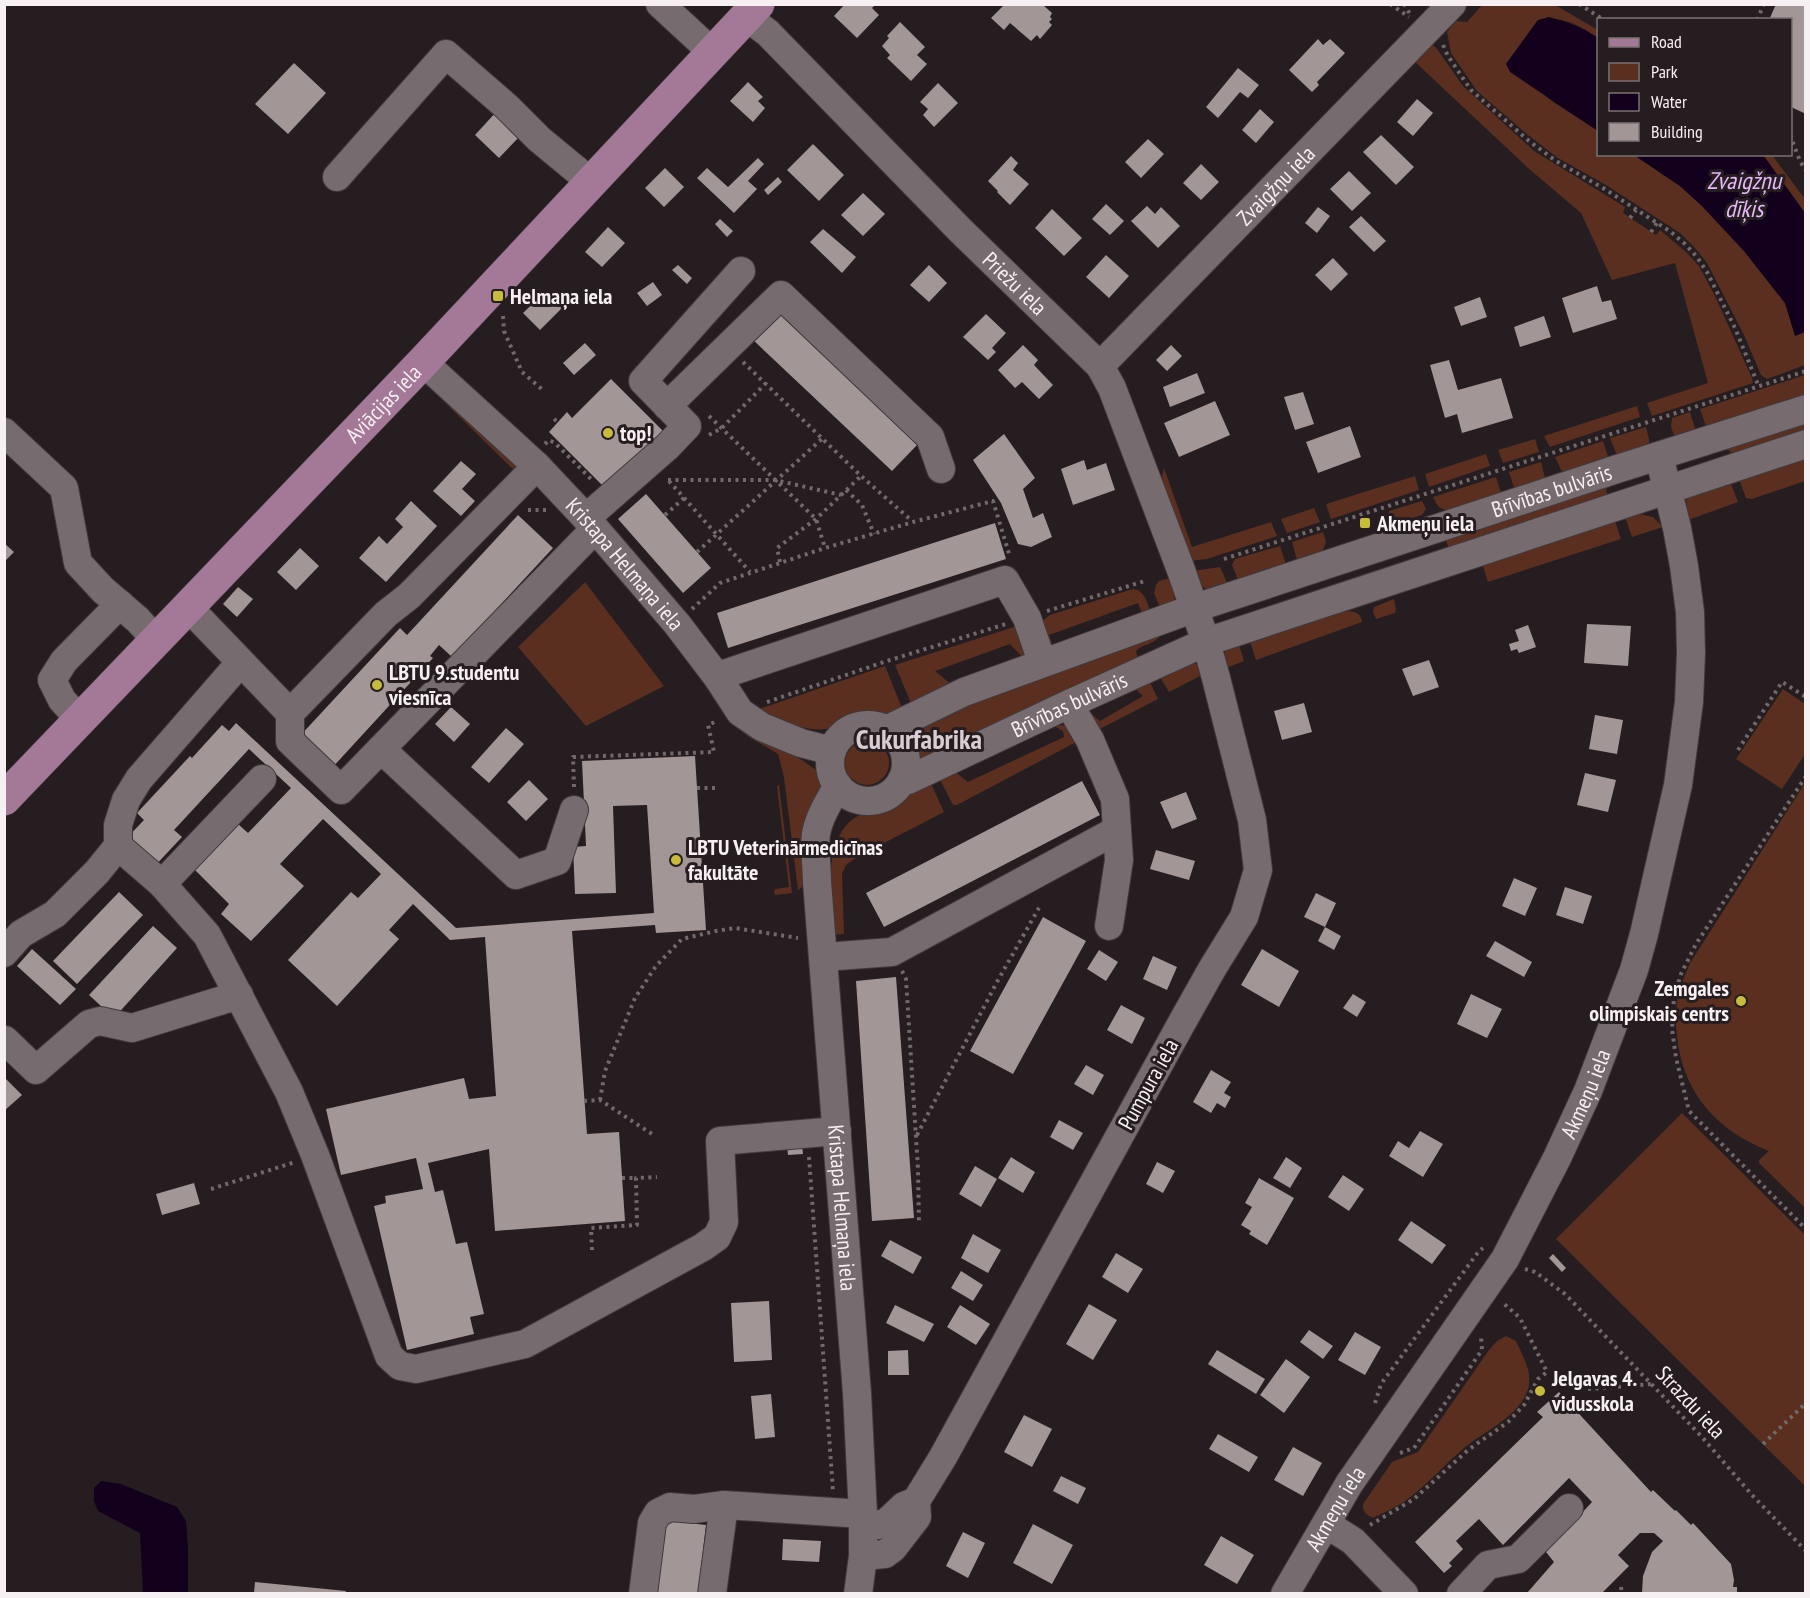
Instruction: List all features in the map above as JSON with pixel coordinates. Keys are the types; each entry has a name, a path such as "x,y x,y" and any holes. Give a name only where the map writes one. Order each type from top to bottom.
{"main road":[{"name":"Aviācijas iela","path":"4,799 423,362 752,11"}],"street":[{"path":"660,4 712,52"},
{"name":"Zvaigžņu iela","path":"1100,366 1452,4"},
{"name":"Priežu iela","path":"752,11 768,33 960,230 1100,366 1112,388 1195,608"},
{"path":"337,177 446,54 507,107 539,139 591,182"},
{"path":"551,477 386,614 290,713 290,741 341,790 591,523 659,471 668,447 687,426 675,399 643,381 741,271"},
{"path":"675,399 782,295 930,437 941,469"},
{"name":"Kristapa Helmaņa iela","path":"423,362 551,477 676,624 718,678 740,712 762,727 801,743 832,751"},
{"name":"Brīvības bulvāris","path":"886,730 964,692 1195,608 1806,409"},
{"path":"4,432 64,488 78,563 156,640"},
{"name":"Brīvības bulvāris","path":"848,793 875,801 891,794 902,780 908,780 1206,642 1806,444"},
{"name":"Akmeņu iela","path":"1285,1593 1349,1484 1505,1259 1557,1158 1588,1090 1634,970 1678,785 1689,702 1690,612 1684,566 1659,456"},
{"path":"718,678 727,673 1005,580 1028,618 1042,662"},
{"path":"80,720 62,700 52,680 64,661 120,604"},
{"path":"188,607 290,713"},
{"path":"1195,608 1206,642"},
{"name":"Pumpura iela","path":"643,1593 652,1522 658,1513 670,1507 694,1509 724,1504 834,1512 878,1525 887,1522 904,1506 916,1501 949,1447 1212,969 1244,917 1258,870 1252,820 1206,642"},
{"path":"4,954 21,934 55,914 97,872 118,846 118,825 126,800 139,779 240,663"},
{"path":"1069,704 1090,740 1114,799 1119,860 1109,926"},
{"path":"848,793 832,776 830,763 832,751 838,739 848,730 861,726 874,726 886,730 897,739 904,752 906,766 902,780"},
{"path":"381,749 516,875 557,861 574,810"},
{"path":"162,885 262,779"},
{"name":"Kristapa Helmaņa iela","path":"848,793 821,817 816,835 817,882 824,957 824,1133 857,1393 863,1556"},
{"path":"824,957 892,952 1117,830"},
{"path":"118,846 162,885 207,935 289,1092 315,1155 389,1356 400,1366 416,1369 525,1344 703,1247 717,1237 724,1222 720,1141 824,1133"},
{"path":"4,1040 36,1070 89,1024 100,1021 132,1028 239,995"},
{"name":"Pumpura iela","path":"863,1556 885,1554 893,1548 918,1517 916,1501"},
{"path":"712,1593 724,1504"},
{"path":"1461,1593 1488,1565 1518,1559 1569,1508"},
{"path":"1326,1524 1353,1541 1404,1593"},
{"path":"858,1593 863,1556"}],"path":[{"path":"1579,4 1601,18"},
{"path":"1758,18 1764,4"},
{"path":"1428,29 1439,36 1448,56 1471,90 1514,129 1556,161 1658,223 1685,244 1707,272 1735,328 1759,387"},
{"path":"1792,138 1806,171"},
{"path":"1630,218 1636,210"},
{"path":"1651,232 1658,223"},
{"path":"503,312 504,331 522,372 544,391"},
{"path":"728,347 861,476 913,522"},
{"path":"1224,559 1806,371"},
{"path":"703,439 722,428 766,383"},
{"path":"675,399 722,428 816,519 825,548"},
{"path":"698,552 823,438"},
{"path":"659,471 776,480 841,495"},
{"path":"659,471 750,572"},
{"path":"780,562 777,548 816,519 861,476"},
{"path":"846,490 862,505 874,534"},
{"path":"665,515 684,498"},
{"path":"676,624 720,583 825,548 993,501 1012,565 1005,580"},
{"path":"766,702 887,661 1145,581"},
{"path":"1738,750 1782,682 1806,697"},
{"path":"574,810 573,757 714,752 708,725 725,717"},
{"path":"1806,776 1696,944 1674,998 1672,1029 1676,1058 1689,1111 1806,1228"},
{"path":"697,789 718,788"},
{"path":"916,1137 997,982 1040,906"},
{"path":"600,1100 605,1071 635,998 656,966 682,939 735,928 800,938"},
{"path":"892,952 906,979 919,1221"},
{"path":"584,1101 600,1100 655,1136"},
{"path":"824,1133 809,1152 834,1512"},
{"path":"211,1189 315,1155"},
{"path":"622,1178 657,1177"},
{"path":"592,1250 591,1228 637,1225 636,1178"},
{"name":"Strazdu iela","path":"1505,1259 1535,1272 1565,1294 1702,1437 1752,1495 1806,1551"},
{"path":"1364,1528 1414,1499 1468,1450 1508,1422 1524,1406 1538,1379 1547,1372 1520,1318 1499,1300"},
{"path":"1398,1454 1414,1449 1482,1350 1480,1330"},
{"path":"1588,1389 1652,1384"},
{"path":"1763,1444 1806,1402"},
{"path":"1621,1587 1622,1593"}],"green space":[{"path":"1483,4 1555,5 1597,29 1597,37 1577,25 1562,20 1538,20 1506,64 1553,102 1597,130 1597,156 1635,156 1680,186 1702,206 1744,251 1785,303 1795,335 1805,332 1805,365 1767,379 1761,375 1744,335 1707,263 1680,233 1606,185 1558,158 1477,91 1451,53 1447,32 1455,21 1467,22"},
{"path":"1429,41 1463,86 1534,151 1625,207 1623,213 1656,235 1660,230 1686,252 1699,266 1715,296 1753,383 1652,416 1647,403 1708,383 1675,263 1612,280 1581,213 1528,168 1413,60"},
{"path":"1764,156 1773,156 1805,199 1805,213"},
{"path":"1805,375 1805,400 1709,435 1700,409"},
{"path":"438,390 516,463 519,475 433,391"},
{"path":"1637,406 1640,417 1550,447 1544,436"},
{"path":"1690,412 1698,438 1675,438 1671,427 1672,418"},
{"path":"1805,417 1805,437 1733,460 1730,451 1725,449"},
{"path":"1646,427 1649,447 1618,458 1610,438"},
{"path":"1535,439 1539,452 1503,463 1498,450"},
{"path":"1603,441 1610,463 1565,473 1561,470 1555,457"},
{"path":"1486,454 1490,466 1429,487 1425,474"},
{"path":"1805,456 1805,481 1752,499 1746,498 1737,474"},
{"path":"1541,462 1545,478 1542,484 1517,490 1509,472"},
{"path":"1164,468 1192,547 1271,522 1277,536 1207,559 1190,561 1164,486 1162,476"},
{"path":"1415,476 1419,490 1331,519 1326,504"},
{"path":"1728,476 1738,502 1688,520 1686,497"},
{"path":"1496,477 1501,493 1448,510 1442,509 1433,497"},
{"path":"1613,484 1606,489 1608,497 1450,551 1444,535"},
{"path":"1422,501 1426,509 1422,515 1391,524 1388,518 1389,511"},
{"path":"1314,508 1320,522 1287,533 1281,519"},
{"path":"1631,512 1653,517 1663,527 1632,537 1624,514"},
{"path":"1614,518 1621,539 1488,582 1481,560"},
{"path":"1323,532 1326,542 1322,552 1297,560 1292,542"},
{"path":"1280,546 1285,561 1283,568 1239,582 1232,565 1235,559"},
{"path":"1220,567 1228,585 1215,590 1203,587 1193,571"},
{"path":"1174,577 1176,589 1174,600 1161,610 1154,593 1156,585 1159,581"},
{"path":"585,582 664,686 586,726 518,647"},
{"path":"1133,589 1141,592 1151,614 1144,618 1138,603 1049,635 1054,649 1047,648 1042,621 1050,615"},
{"path":"1394,599 1395,613 1376,619 1373,612 1374,607"},
{"path":"1349,611 1358,614 1362,622 1256,660 1250,642 1315,617"},
{"path":"1014,627 1023,637 1024,659 1010,644 935,671 952,685 913,708 895,665"},
{"path":"1157,633 1159,637 1157,640 1136,651 1139,663 916,768 912,747 903,729"},
{"path":"1238,641 1244,661 1224,669 1225,650"},
{"path":"1192,662 1200,666 1202,675 1169,692 1157,672"},
{"path":"885,666 904,713 890,717 862,715 831,728 813,729 784,721 759,709"},
{"path":"1147,676 1158,699 1092,733 1086,709 1100,721 1143,696 1130,684"},
{"path":"1783,689 1805,704 1805,754 1782,789 1736,759"},
{"path":"732,721 802,760 817,771 823,781 824,788 804,882 798,890 784,777 778,754 749,737 733,725"},
{"path":"1054,726 1071,726 1082,739 957,805 953,805 938,776 954,771 968,782 1064,737 1063,731"},
{"path":"867,741 882,748 889,763 882,778 867,785 852,778 845,763 852,748"},
{"path":"929,779 944,812 857,857 846,865 842,874 844,934 831,935 830,888 833,854 845,827 860,815 891,806 913,788"},
{"name":"Zemgales olimpiskais centrs","path":"1805,783 1805,1208 1759,1163 1759,1160 1769,1151 1733,1132 1705,1107 1686,1074 1680,1056 1676,1019 1680,989 1690,963"},
{"path":"779,785 792,893 776,895 775,889 789,887 777,786"},
{"path":"1682,1113 1805,1235 1805,1486 1556,1239"},
{"path":"1506,1336 1516,1341 1528,1371 1528,1389 1518,1407 1464,1448 1405,1501 1373,1518 1367,1514 1363,1504 1392,1462 1418,1452 1489,1350 1497,1341"}],"water":[{"path":"1549,17 1575,25 1597,37 1597,130 1510,72 1506,64 1538,20"},
{"name":"Zvaigžņu dīķis","path":"1635,156 1764,156 1805,213 1805,332 1795,336 1785,303 1744,251 1680,186"},
{"path":"101,1481 121,1484 177,1507 186,1521 188,1593 143,1593 140,1533 98,1511 94,1501 94,1488"}],"building":[{"path":"845,4 876,4 872,8 879,15 857,38 834,16"},
{"path":"1776,4 1806,4 1806,114 1792,107 1792,18 1770,18"},
{"path":"1004,5 1043,5 1052,13 1050,17 1052,19 1049,22 1052,25 1040,39 1037,35 1031,41 1010,23 1004,30 991,18"},
{"path":"900,22 925,47 917,55 927,64 911,81 887,58 890,55 882,46 889,38 887,36"},
{"path":"1318,39 1323,45 1330,39 1345,53 1317,82 1319,85 1312,92 1289,70"},
{"path":"294,63 326,93 288,134 255,104"},
{"path":"1238,68 1259,85 1248,98 1240,92 1218,118 1206,107"},
{"path":"748,82 763,97 758,101 765,108 753,122 730,101"},
{"path":"938,83 958,103 934,127 923,115 928,109 920,102"},
{"path":"1417,99 1433,113 1413,136 1397,122"},
{"path":"1260,109 1274,122 1256,143 1242,130"},
{"path":"497,111 522,134 499,158 475,135"},
{"path":"1381,135 1414,167 1396,185 1363,152"},
{"path":"1148,139 1164,154 1141,178 1125,162"},
{"path":"813,144 844,175 819,201 787,170"},
{"path":"1011,156 1018,163 1013,170 1029,184 1010,205 988,181"},
{"path":"758,158 764,164 748,181 757,189 734,213 697,178 707,168 728,187"},
{"path":"1201,164 1219,182 1201,200 1183,183"},
{"path":"665,168 684,187 664,207 645,188"},
{"path":"1349,171 1371,193 1352,211 1330,189"},
{"path":"778,177 782,182 768,195 764,190"},
{"path":"863,193 885,214 863,236 841,215"},
{"path":"1106,204 1124,221 1110,235 1092,219"},
{"path":"1147,206 1155,214 1161,207 1180,226 1158,248 1131,221"},
{"path":"1318,207 1330,216 1317,233 1305,223"},
{"path":"1052,209 1082,238 1064,256 1035,228"},
{"path":"1361,216 1386,241 1374,252 1349,227"},
{"path":"720,219 733,231 727,237 715,224"},
{"path":"608,227 625,243 602,267 585,252"},
{"path":"823,229 856,257 842,273 810,242"},
{"path":"1106,255 1129,276 1109,298 1086,277"},
{"path":"1333,258 1348,274 1331,291 1315,275"},
{"path":"678,265 692,278 687,284 672,270"},
{"path":"929,265 947,283 929,302 910,285"},
{"path":"653,282 662,295 647,306 637,293"},
{"path":"1597,286 1602,302 1611,300 1617,319 1573,333 1562,298"},
{"path":"546,291 562,308 540,330 523,313"},
{"path":"1480,297 1487,317 1461,326 1454,307"},
{"path":"776,311 917,445 892,471 751,338"},
{"path":"986,314 1006,333 992,348 996,352 988,360 963,337"},
{"path":"1544,316 1551,337 1520,347 1514,327"},
{"path":"585,343 596,355 574,375 563,363"},
{"path":"1023,345 1038,360 1034,365 1053,385 1039,399 1022,382 1015,388 998,370"},
{"path":"1171,345 1182,356 1167,371 1156,360"},
{"path":"1449,360 1458,390 1501,378 1513,418 1462,433 1457,414 1445,418 1430,365"},
{"path":"1197,373 1205,393 1170,407 1163,387"},
{"name":"top!","path":"611,379 667,435 606,489 549,432 567,412 572,418"},
{"path":"1303,392 1314,424 1295,430 1284,397"},
{"path":"1215,401 1230,435 1179,457 1164,423"},
{"path":"1350,426 1361,457 1318,473 1306,442"},
{"path":"1004,434 1035,478 1023,489 1033,518 1043,513 1052,537 1031,547 1018,544 1001,503 973,460"},
{"path":"1084,460 1087,470 1106,463 1115,490 1073,505 1061,469"},
{"path":"461,461 476,474 462,489 475,501 461,516 433,491"},
{"path":"646,494 711,568 683,593 618,519"},
{"path":"411,501 437,526 386,582 359,558 379,536 387,544 403,527 395,519"},
{"path":"518,515 553,548 452,657 439,645 430,656 433,658 331,769 298,738 400,628 407,635"},
{"path":"995,523 1006,559 728,648 717,613"},
{"path":"4,543 14,552 4,562"},
{"path":"300,548 319,566 296,590 277,572"},
{"path":"238,587 253,599 237,617 223,604"},
{"path":"1587,624 1631,626 1628,666 1584,663"},
{"path":"1528,625 1536,647 1519,653 1517,649 1511,651 1509,644 1519,641 1515,630"},
{"path":"1429,660 1439,687 1413,696 1402,669"},
{"path":"1304,703 1312,732 1282,740 1274,711"},
{"path":"451,707 470,724 454,742 435,724"},
{"path":"1595,715 1623,720 1617,754 1589,749"},
{"path":"236,723 456,928 654,913 647,805 613,806 616,893 575,894 573,847 586,846 582,761 695,756 706,930 656,933 655,925 572,931 587,1134 619,1132 625,1221 495,1231 489,1149 428,1163 435,1192 443,1190 456,1244 467,1242 484,1314 470,1317 474,1334 407,1350 374,1206 386,1203 385,1196 423,1189 416,1158 341,1175 326,1109 464,1078 469,1099 496,1096 485,937 450,940 413,904 389,930 399,939 337,1006 288,960 351,892 358,898 381,874 323,819 280,864 304,886 251,941 221,914 229,904 195,870 238,824 248,833 291,788 249,749 174,830 182,837 152,869 123,842 144,820 137,813 222,725 229,731"},
{"path":"506,728 524,744 489,783 471,767"},
{"path":"1585,773 1616,780 1608,812 1577,805"},
{"path":"529,780 548,799 526,821 507,802"},
{"path":"1082,781 1100,815 884,927 866,893"},
{"path":"1186,792 1197,819 1172,829 1160,802"},
{"path":"1156,850 1195,861 1189,880 1150,869"},
{"path":"1514,878 1537,888 1525,916 1502,906"},
{"path":"1565,887 1592,896 1583,924 1556,915"},
{"path":"119,892 143,915 77,984 53,961"},
{"path":"1316,893 1336,903 1325,927 1304,917"},
{"path":"1043,917 1086,941 1013,1074 970,1051"},
{"path":"153,926 177,948 114,1018 89,995"},
{"path":"1325,927 1341,936 1334,950 1318,941"},
{"path":"1495,941 1532,962 1524,977 1486,956"},
{"path":"32,949 76,989 60,1005 17,966"},
{"path":"1262,949 1299,971 1279,1007 1241,985"},
{"path":"1099,950 1118,962 1106,981 1087,969"},
{"path":"1153,956 1177,967 1167,990 1143,979"},
{"path":"896,977 914,1218 872,1221 856,981"},
{"path":"1353,994 1366,1002 1357,1017 1343,1008"},
{"path":"1471,994 1502,1009 1487,1038 1457,1024"},
{"path":"1121,1005 1145,1018 1132,1044 1107,1030"},
{"path":"1086,1065 1104,1075 1093,1095 1074,1084"},
{"path":"1211,1070 1231,1082 1224,1093 1231,1097 1225,1108 1217,1103 1211,1113 1193,1102"},
{"path":"4,1077 22,1095 4,1111"},
{"path":"1059,1120 1083,1133 1073,1150 1050,1137"},
{"path":"1420,1131 1443,1144 1423,1177 1389,1156 1398,1141 1409,1148"},
{"path":"802,1145 803,1154 788,1155 787,1146"},
{"path":"1011,1157 1035,1172 1023,1193 998,1178"},
{"path":"1286,1157 1302,1168 1290,1188 1273,1178"},
{"path":"1157,1162 1175,1171 1163,1193 1146,1184"},
{"path":"975,1166 997,1179 981,1207 959,1194"},
{"path":"1343,1175 1364,1189 1349,1211 1328,1197"},
{"path":"1259,1178 1294,1198 1267,1245 1249,1234 1251,1231 1241,1225 1252,1207 1245,1203"},
{"path":"194,1183 200,1204 162,1215 156,1194"},
{"path":"1411,1221 1446,1245 1432,1264 1398,1240"},
{"path":"973,1234 1001,1250 988,1273 961,1258"},
{"path":"890,1240 922,1257 913,1274 881,1256"},
{"path":"1116,1253 1143,1269 1128,1293 1102,1277"},
{"path":"1553,1254 1566,1268 1562,1272 1549,1258"},
{"path":"961,1271 983,1285 973,1301 951,1288"},
{"path":"769,1301 772,1360 734,1362 731,1303"},
{"path":"1089,1304 1117,1320 1093,1360 1066,1344"},
{"path":"895,1305 934,1324 924,1342 886,1323"},
{"path":"960,1305 990,1324 976,1345 947,1327"},
{"path":"1309,1330 1333,1346 1323,1359 1300,1342"},
{"path":"1355,1332 1381,1347 1365,1375 1338,1360"},
{"path":"908,1350 909,1375 888,1375 888,1351"},
{"path":"1217,1350 1265,1379 1256,1394 1208,1364"},
{"path":"1286,1359 1310,1377 1284,1413 1260,1395"},
{"path":"1559,1392 1651,1492 1653,1490 1691,1525 1693,1523 1731,1564 1733,1587 1737,1587 1737,1593 1642,1593 1643,1576 1652,1552 1663,1541 1654,1533 1640,1533 1618,1555 1629,1566 1602,1593 1527,1593 1554,1562 1546,1552 1592,1502 1569,1478 1503,1545 1479,1519 1456,1541 1463,1549 1449,1563 1452,1566 1444,1573 1415,1542 1543,1417 1537,1412"},
{"path":"771,1394 775,1437 755,1439 751,1396"},
{"path":"1024,1415 1052,1429 1032,1467 1004,1452"},
{"path":"1218,1434 1258,1457 1249,1472 1209,1449"},
{"path":"1293,1447 1322,1463 1303,1496 1274,1480"},
{"path":"1061,1476 1086,1488 1078,1504 1053,1491"},
{"path":"663,1520 706,1525 698,1593 654,1593"},
{"path":"1033,1524 1073,1545 1052,1584 1013,1563"},
{"path":"963,1532 985,1543 968,1578 946,1566"},
{"path":"1221,1536 1254,1555 1237,1584 1204,1565"},
{"path":"783,1539 821,1541 819,1562 782,1560"},
{"path":"255,1582 346,1591 345,1593 254,1593"}],"place":[{"name":"Helmaņa iela","path":"498,296"},
{"name":"top!","path":"608,433"},
{"name":"Akmeņu iela","path":"1365,523"},
{"name":"LBTU 9.studentu viesnīca","path":"377,685"},
{"name":"LBTU Veterinārmedicīnas fakultāte","path":"676,860"},
{"name":"Zemgales olimpiskais centrs","path":"1741,1001"},
{"name":"Jelgavas 4. vidusskola","path":"1540,1391"}],"district":[{"name":"Cukurfabrika","path":"919,739"}]}
